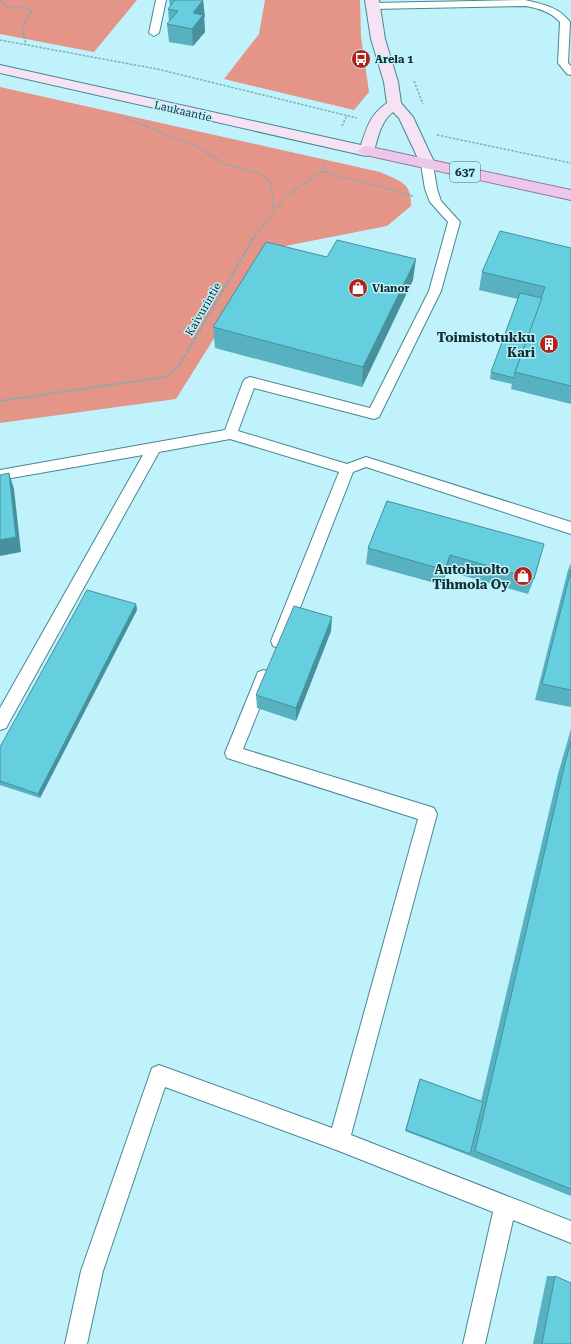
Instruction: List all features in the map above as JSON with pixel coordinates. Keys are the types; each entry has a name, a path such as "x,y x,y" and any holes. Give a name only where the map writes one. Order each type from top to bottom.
{"main road":[{"path":"372,3 378,39 391,82 394,104 406,117 427,164"},
{"name":"Laukaantie","path":"0,69 366,151"},
{"path":"366,151 375,125 381,114 394,104"},
{"name":"637","path":"366,151 571,195"}],"lane":[{"path":"154,32 161,0"},
{"path":"372,3 525,3 554,8 565,22 563,63 571,72"},
{"path":"230,434 250,382 374,414 435,291 454,222 436,202 431,188 427,164"},
{"path":"0,475 230,434 347,469 366,462 571,528"},
{"path":"0,722 154,448"},
{"path":"274,652 347,469"},
{"path":"268,667 233,753 428,814 339,1141"},
{"path":"76,1344 92,1271 159,1075 339,1141 571,1232"},
{"path":"474,1344 506,1206"}],"path":[{"path":"0,40 26,45 22,27 32,11 24,7 6,7 1,0"},
{"name":"Kaivurintie","path":"0,401 165,377 179,366 256,234 284,197 322,170 347,115 157,69 26,45"},
{"path":"122,117 200,148 224,164 259,173 271,183 274,211"},
{"path":"435,135 571,163"},
{"path":"322,170 436,202"}],"shaded area":[{"path":"0,0 137,0 94,52 0,34"},
{"path":"265,0 360,0 361,37 369,92 354,110 224,79 259,34"},
{"path":"0,87 380,172 398,180 407,187 411,198 411,206 387,226 270,249 176,399 0,423"}],"building":[{"path":"175,0 203,0 193,13 203,15 192,29 167,24 178,11 168,9"},
{"name":"Toimistotukku Kari","path":"500,231 571,248 571,386 515,372 545,287 482,272"},
{"path":"337,240 416,259 363,367 213,327 266,242 327,257"},
{"path":"520,293 542,298 514,378 491,372"},
{"path":"9,473 16,537 0,540 0,475"},
{"path":"387,501 544,544 534,579 450,555 445,570 368,548"},
{"path":"571,570 571,690 542,684"},
{"path":"87,590 136,604 38,794 0,781 0,747"},
{"path":"294,606 332,617 296,708 256,695"},
{"path":"571,742 571,1189 475,1151"},
{"path":"420,1079 483,1102 470,1154 406,1130"},
{"path":"555,1276 571,1283 571,1344 542,1344"}],"place":[{"name":"Arela 1","path":"361,59"},
{"name":"Vianor","path":"358,288"},
{"name":"Toimistotukku Kari","path":"549,344"},
{"name":"Autohuolto Tihmola Oy","path":"523,576"}]}
